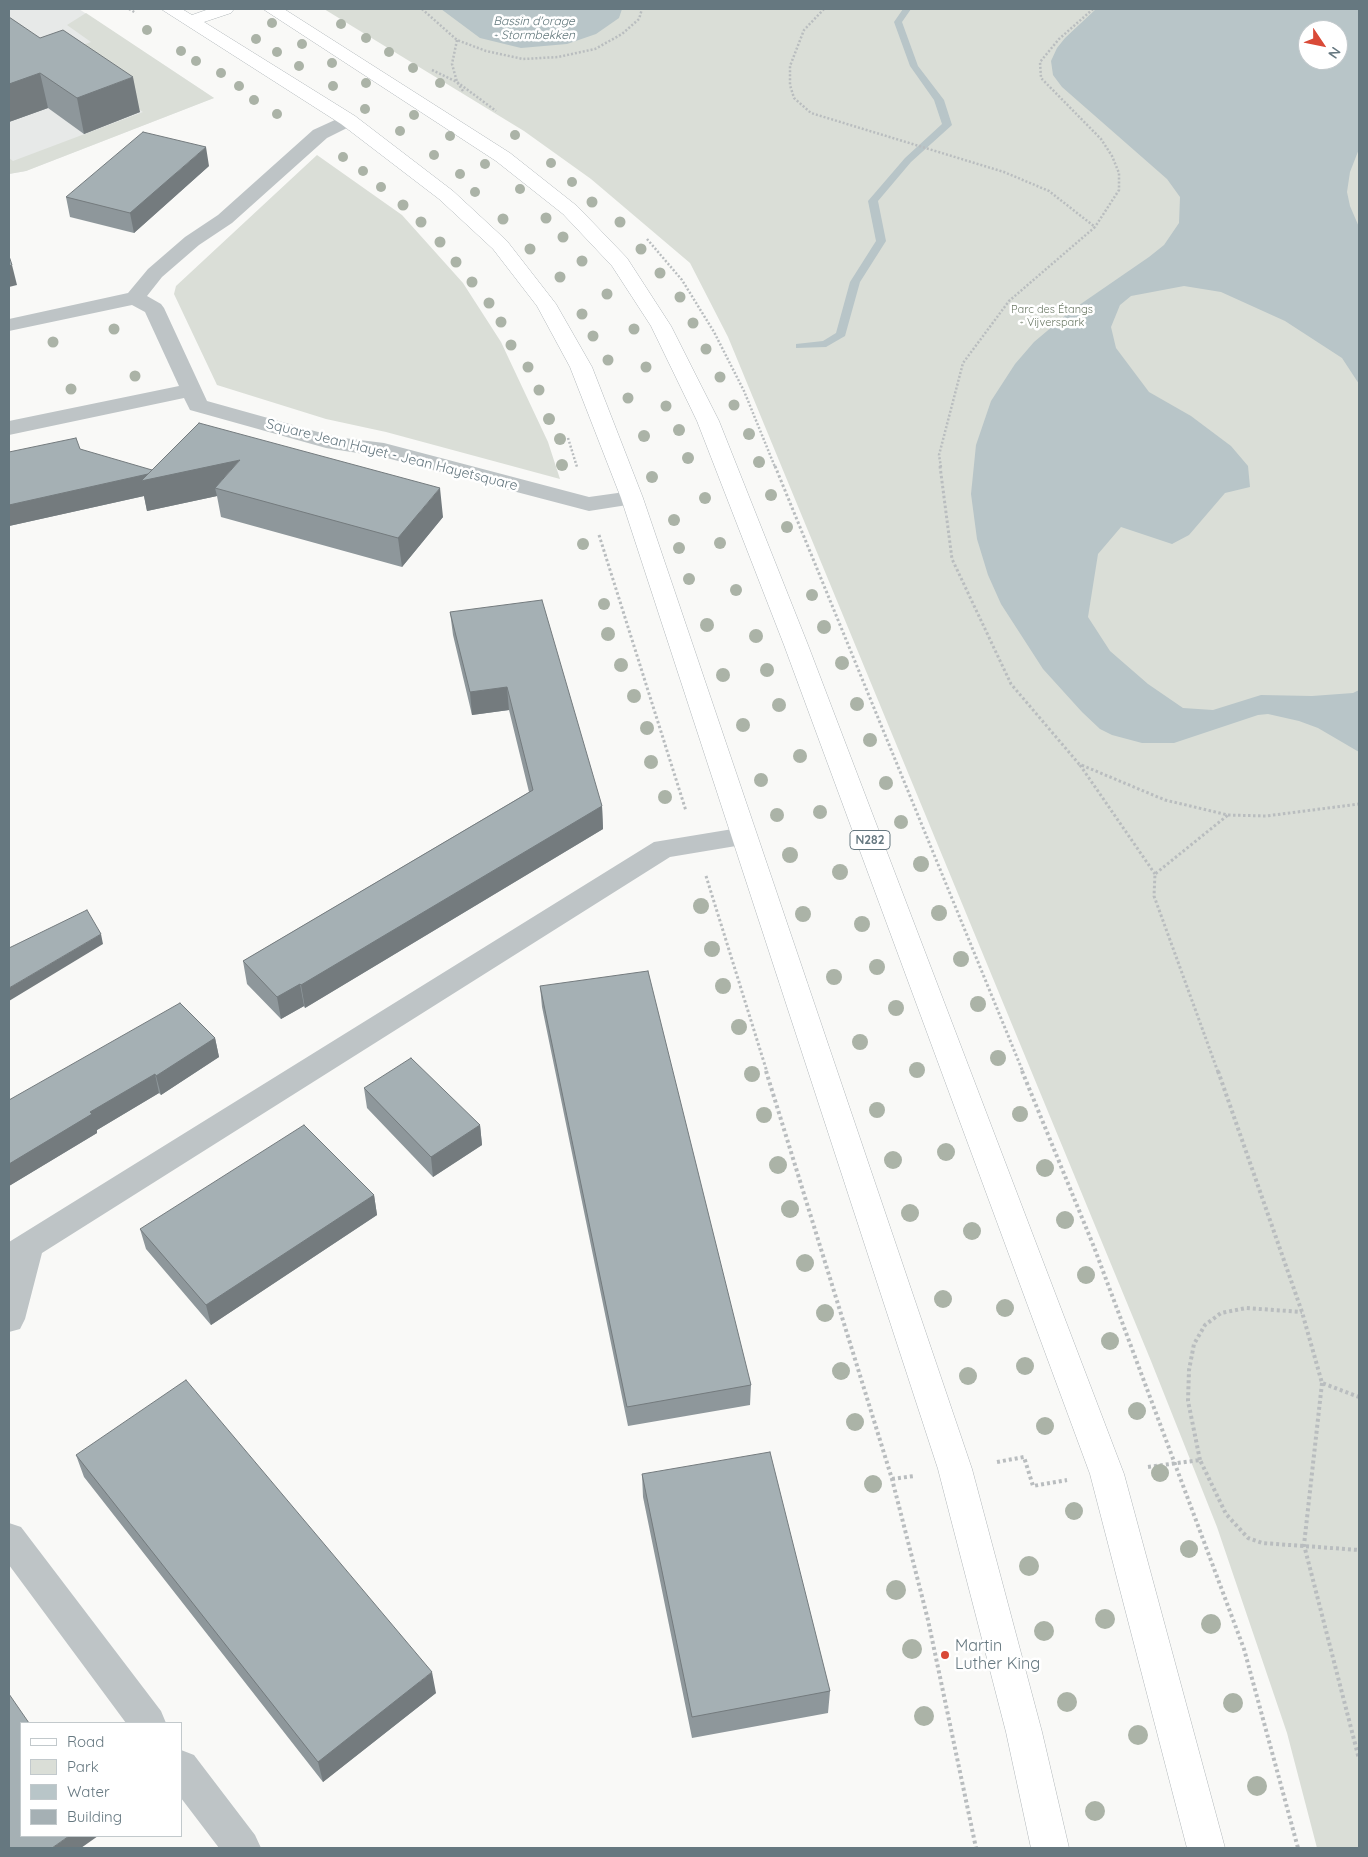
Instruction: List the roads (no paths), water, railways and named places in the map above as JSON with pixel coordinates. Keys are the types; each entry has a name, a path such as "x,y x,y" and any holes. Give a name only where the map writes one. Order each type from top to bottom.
{"main road":[{"path":"180,15 225,9"},
{"name":"N282","path":"272,9 361,64 503,157 570,210 620,262 661,326 708,421 796,645 1107,1474 1206,1848"},
{"path":"180,15 300,88 348,120 446,194 500,245 546,304 581,367 632,498 954,1469 1024,1732 1050,1848"}],"street":[{"path":"9,325 135,298 155,273 192,241 225,219 320,134 348,120"},
{"name":"Square Jean Hayet - Jean Hayetsquare","path":"135,298 154,308 198,405 334,443 384,450 589,504 632,498"},
{"path":"9,428 192,390"},
{"path":"9,1319 19,1251 663,849 745,836"},
{"path":"9,1538 147,1722"},
{"path":"182,1769 242,1848"}],"water":[{"name":"Bassin d'orage - Stormbekken","path":"441,9 622,9 619,18 596,34 567,44 521,48 480,38"},
{"path":"1096,9 1359,9 1359,149 1350,172 1347,192 1350,206 1359,227 1359,384 1342,358 1285,321 1221,292 1184,286 1131,296 1120,305 1111,327 1116,348 1149,392 1191,416 1231,446 1248,466 1250,487 1225,493 1189,535 1172,544 1121,527 1098,554 1088,617 1110,651 1148,684 1183,708 1213,710 1261,695 1312,696 1353,693 1359,690 1359,752 1318,728 1299,721 1268,714 1258,715 1174,743 1142,743 1112,735 1100,729 1082,712 1043,669 1001,604 988,575 977,539 971,494 976,445 991,401 1015,364 1034,342 1072,310 1164,245 1179,223 1180,197 1167,179 1062,87 1053,75 1051,61 1057,48"}],"waterway":[{"path":"800,346 826,344 841,334 855,282 881,241 873,201 908,160 947,125 939,100 914,66 898,22 907,9"}],"place":[{"name":"Martin Luther King","path":"945,1655"}],"park label":[{"name":"Parc des Étangs - Vijverspark","path":"1052,316"}]}
